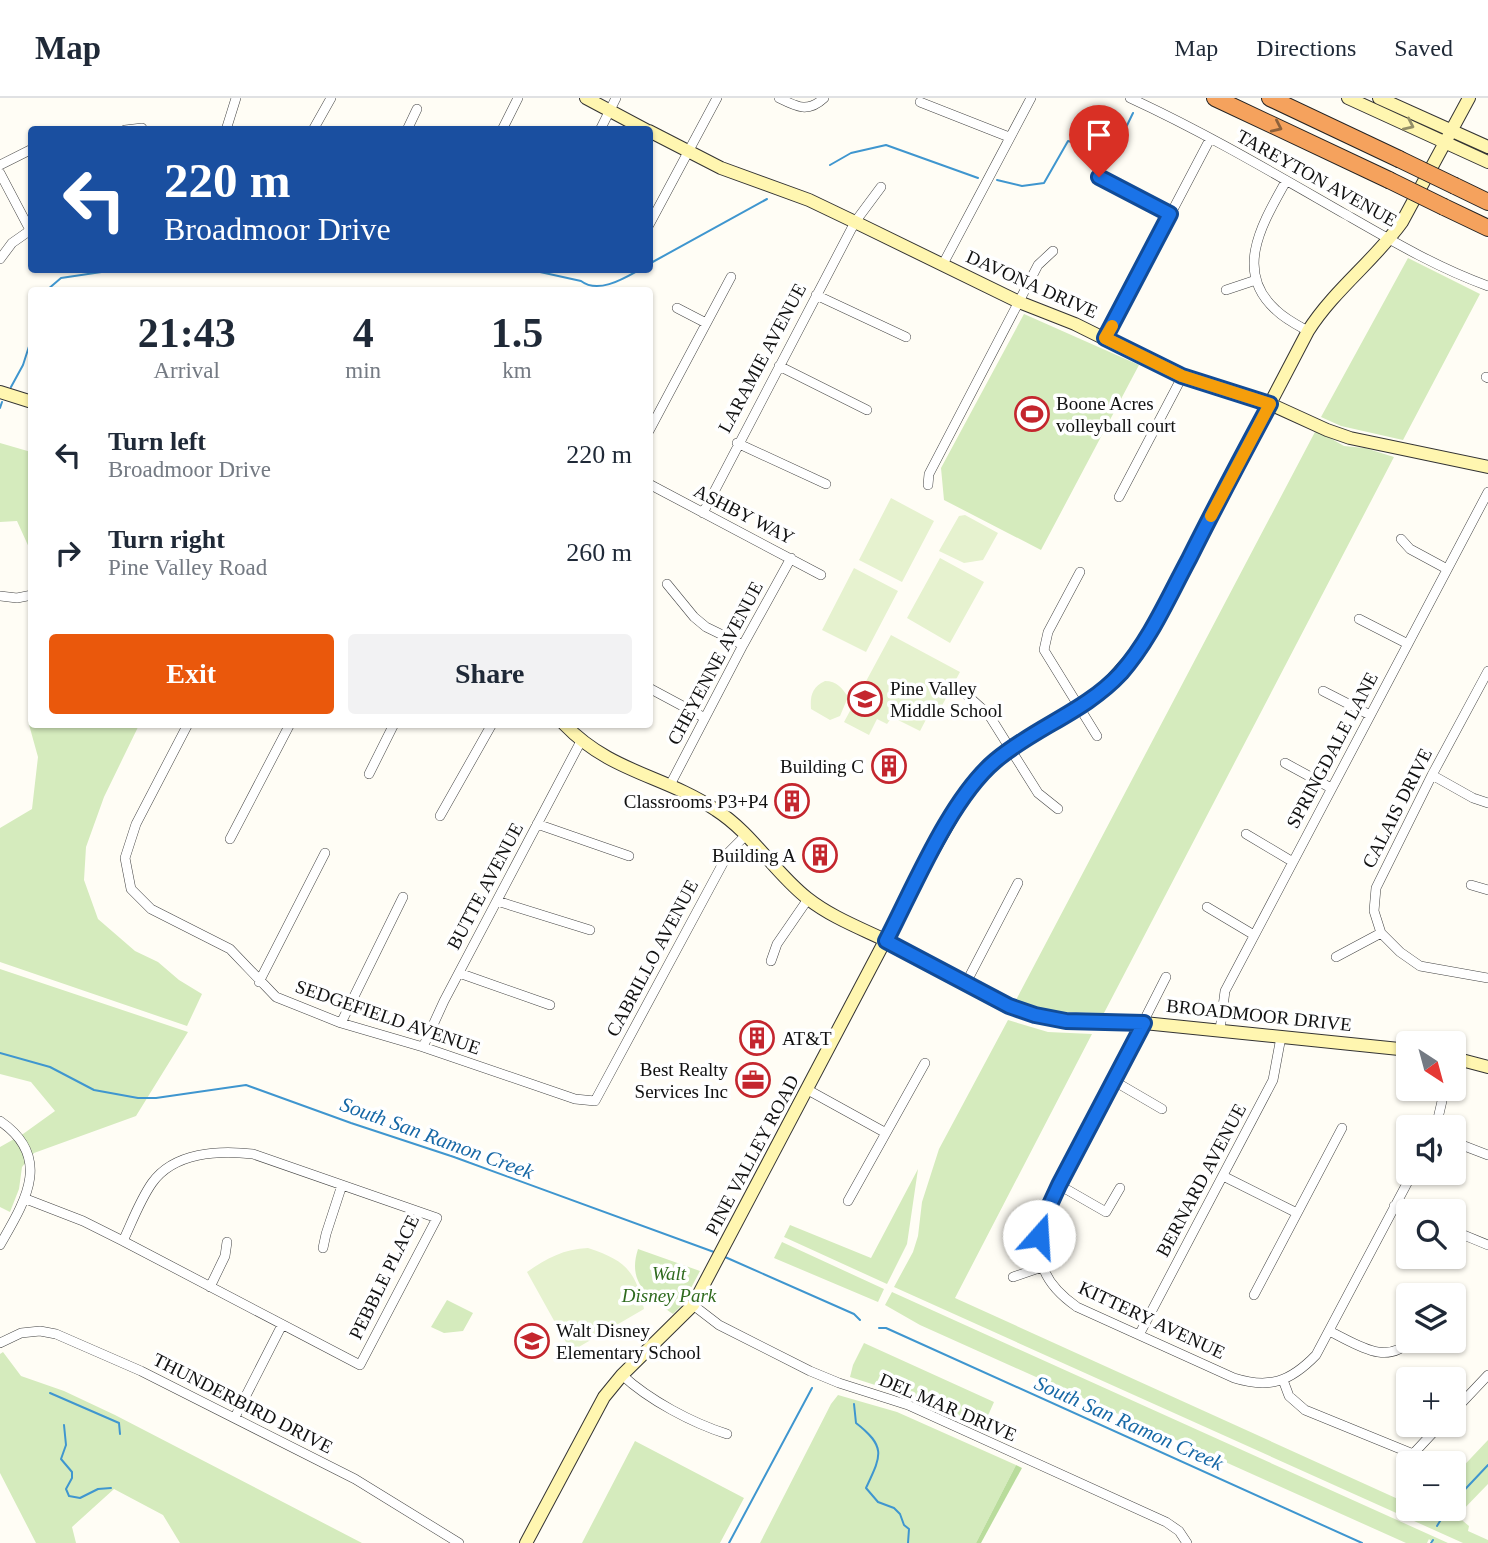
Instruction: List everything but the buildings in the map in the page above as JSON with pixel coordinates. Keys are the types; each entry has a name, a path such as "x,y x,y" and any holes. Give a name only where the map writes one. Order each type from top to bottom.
{"highway":[{"path":"1215,98 1488,228"},
{"path":"1270,98 1488,202"}],"street":[{"path":"227,126 236,98"},
{"path":"315,126 331,98"},
{"path":"504,126 518,98"},
{"name":"DAVONA DRIVE","path":"586,98 639,126"},
{"path":"602,126 617,98"},
{"path":"653,218 717,98"},
{"path":"779,98 799,108 809,108 824,98"},
{"path":"943,264 1031,98"},
{"name":"TAREYTON AVENUE","path":"1130,98 1457,275 1488,286"},
{"path":"1348,98 1448,136 1488,147"},
{"path":"1379,98 1448,136 1488,162"},
{"name":"PINE VALLEY ROAD","path":"526,1543 604,1397 622,1375 694,1305 927,861 969,787 1009,750 1080,708 1104,689 1136,653 1159,616 1308,331 1334,295 1390,239 1402,222 1469,98"},
{"path":"920,102 1009,138"},
{"path":"409,126 417,109"},
{"name":"DAVONA DRIVE","path":"653,133 688,152 855,222 1019,302 1105,338 1182,376 1270,404 1350,438 1488,467"},
{"path":"1105,338 1210,139"},
{"path":"0,165 28,151"},
{"path":"0,173 28,224"},
{"path":"1099,177 1170,214"},
{"path":"1286,181 1260,228 1255,246 1256,280 1264,297 1274,309 1308,331"},
{"name":"LARAMIE AVENUE","path":"702,513 855,222 881,187"},
{"path":"0,259 12,243 28,232"},
{"path":"928,485 929,474 1038,265 1053,251"},
{"path":"653,423 731,277"},
{"path":"1226,290 1256,280"},
{"path":"816,295 906,337"},
{"path":"677,308 706,323"},
{"path":"779,366 867,410"},
{"path":"1119,497 1182,376"},
{"path":"0,392 28,400"},
{"path":"737,443 826,484"},
{"name":"ASHBY WAY","path":"653,486 821,575"},
{"name":"SPRINGDALE LANE","path":"1220,1030 1225,991 1488,492"},
{"path":"1401,539 1410,549 1447,569"},
{"name":"CHEYENNE AVENUE","path":"670,785 791,558"},
{"path":"1080,572 1048,632 1044,650 1097,736"},
{"path":"667,584 694,617 706,627 743,645"},
{"path":"0,596 28,596"},
{"path":"1359,619 1408,644"},
{"name":"CALAIS DRIVE","path":"1381,933 1374,911 1376,888 1488,671"},
{"path":"653,690 705,718"},
{"path":"1323,691 1370,715"},
{"path":"968,696 989,715 1038,793 1058,809"},
{"name":"SEDGEFIELD AVENUE","path":"186,728 136,824 125,859 131,888 151,909 230,949 276,997 341,1023 423,1047 575,1099 595,1101"},
{"path":"230,839 288,728"},
{"path":"369,774 392,728"},
{"path":"440,816 490,728"},
{"name":"BROADMOOR DRIVE","path":"568,728 581,741 621,766 670,785 714,809 746,835 808,899 845,922 1009,1006 1066,1021 1144,1023 1396,1049"},
{"name":"BUTTE AVENUE","path":"423,1047 581,741"},
{"path":"1285,763 1331,788"},
{"path":"1432,775 1488,803"},
{"path":"537,824 629,856"},
{"path":"1245,834 1293,862"},
{"name":"CABRILLO AVENUE","path":"595,1101 729,852 746,835"},
{"path":"259,982 325,853"},
{"path":"966,983 1018,883"},
{"path":"1471,885 1488,890"},
{"path":"341,1023 402,897"},
{"path":"771,961 777,944 808,899"},
{"path":"497,901 590,930"},
{"path":"1208,907 1254,935"},
{"path":"1336,957 1381,933 1399,951 1420,966 1488,978"},
{"path":"459,974 550,1005"},
{"path":"1013,1277 1042,1266 1039,1236 1042,1222 1166,977"},
{"name":"BERNARD AVENUE","path":"1139,1335 1273,1080 1281,1037"},
{"path":"1466,1061 1488,1066"},
{"path":"848,1200 925,1063"},
{"path":"1114,1081 1162,1109"},
{"path":"808,1090 886,1133"},
{"path":"0,1121 14,1134 26,1155 30,1176 26,1199 0,1245"},
{"path":"1254,1295 1342,1128"},
{"path":"1466,1147 1488,1155"},
{"name":"PEBBLE PLACE","path":"26,1199 83,1220 359,1365 437,1219 253,1154 231,1152 186,1159 169,1167 153,1182 123,1241"},
{"path":"1223,1176 1297,1213"},
{"path":"323,1248 342,1185"},
{"path":"1059,1185 1106,1212 1120,1188"},
{"path":"1406,1185 1311,1361 1283,1380 1289,1396 1305,1410 1413,1454 1429,1437"},
{"path":"1466,1236 1488,1245"},
{"path":"210,1287 225,1256 227,1242"},
{"name":"KITTERY AVENUE","path":"1042,1266 1050,1283 1077,1307 1234,1378 1252,1383 1283,1380"},
{"name":"DEL MAR DRIVE","path":"694,1305 719,1325 810,1371 908,1405 1166,1522 1179,1531 1187,1543"},
{"path":"235,1417 282,1325"},
{"path":"0,1329 3,1341"},
{"name":"THUNDERBIRD DRIVE","path":"3,1341 40,1331 56,1334 141,1371 355,1479 459,1543"},
{"path":"1329,1331 1377,1353 1396,1352"},
{"path":"622,1375 640,1392 727,1434"},
{"path":"1466,1398 1488,1375"}],"green space":[{"path":"1408,258 1480,294 1403,440 1341,426 1321,417"},
{"path":"1024,314 1139,365 1041,550 944,500 941,468"},
{"name":"Boone Acres volleyball court","path":"1037,400 1043,425 1027,429 1021,404"},
{"path":"1316,430 1344,446 1365,448 1394,457 1104,1013 1047,1012 1016,1000"},
{"path":"0,443 28,451 28,545 17,521 0,522"},
{"path":"891,498 934,521 902,582 859,560"},
{"path":"965,515 998,533 983,560 964,563 939,551 959,516"},
{"path":"940,558 984,582 950,643 907,618"},
{"path":"854,568 898,591 866,652 822,630"},
{"path":"891,635 960,672 938,713 931,710 920,731 892,717 887,724 877,719 869,735 844,722"},
{"path":"825,681 836,684 848,697 840,716 830,720 811,709 813,692"},
{"path":"30,728 138,728 104,797 86,847 84,880 98,919 135,951 158,962 179,980 202,994 187,1026 0,962 0,828 32,809 38,757"},
{"path":"0,969 188,1032 136,1116 34,1153 22,1167 19,1189 10,1212 0,1207 0,1147 55,1111 31,1082 0,1074"},
{"path":"1008,1020 1048,1032 1092,1034 955,1298 1396,1498 1396,1513 894,1287 913,1252 922,1202 939,1149"},
{"path":"918,1169 907,1244 887,1284 784,1237 790,1225 871,1258"},
{"path":"782,1242 884,1289 878,1302 774,1258"},
{"path":"588,1248 611,1257 627,1269 637,1285 644,1309 577,1348 567,1344 527,1272 556,1255"},
{"name":"Walt Disney Park","path":"638,1249 700,1271 682,1305 673,1314 642,1288 635,1271"},
{"path":"892,1292 1448,1543 1433,1543 1429,1539 1427,1543 1406,1543 920,1325 885,1305"},
{"path":"447,1300 473,1313 463,1331 444,1333 431,1327"},
{"path":"864,1343 994,1402 982,1429 916,1398 850,1377"},
{"path":"3,1352 21,1376 64,1391 115,1415 362,1543 180,1543 163,1515 114,1489 72,1527 76,1543 36,1543 0,1473 0,1354"},
{"path":"838,1395 897,1412 1016,1465 976,1543 760,1543"},
{"path":"1488,1440 1488,1484 1466,1507 1466,1463"},
{"path":"635,1441 744,1498 720,1543 582,1543"},
{"path":"1016,1465 1022,1468 981,1543 976,1543"},
{"path":"1414,1521 1463,1521 1469,1526 1468,1531 1488,1540 1488,1543 1463,1543"}],"waterway":[{"path":"997,180 1022,186 1044,183 1068,141 1094,149 1117,146 1133,113"},
{"path":"830,165 851,153 886,145 978,178"},
{"path":"653,262 767,199"},
{"path":"50,287 61,278 95,273"},
{"path":"545,273 595,286 610,284 633,273"},
{"path":"11,387 28,349"},
{"path":"0,408 2,402"},
{"name":"South San Ramon Creek","path":"0,1053 50,1067 94,1090 138,1098 156,1098 246,1085 714,1252"},
{"name":"South San Ramon Creek","path":"725,1257 854,1314 860,1320"},
{"name":"South San Ramon Creek","path":"879,1328 886,1328 1362,1543"},
{"path":"729,1543 812,1388"},
{"path":"50,1393 119,1423 120,1434"},
{"path":"854,1404 856,1423 873,1439 878,1452 878,1460 866,1488 878,1502 894,1508 900,1514 904,1525 909,1529 908,1543"},
{"path":"64,1425 66,1445 61,1459 72,1472 66,1489 69,1496 80,1498 98,1489 111,1488"},
{"path":"1466,1488 1488,1465"},
{"path":"1437,1526 1440,1521"}],"slow traffic":[{"path":"1112,326 1105,338 1153,363 1182,376 1270,404 1211,516"}],"place":[{"name":"Boone Acres volleyball court","path":"1032,414"},
{"name":"Pine Valley Middle School","path":"865,699"},
{"name":"Building C","path":"889,766"},
{"name":"Classrooms P3+P4","path":"792,801"},
{"name":"Building A","path":"820,855"},
{"name":"AT&T","path":"757,1038"},
{"name":"Best Realty Services Inc","path":"753,1080"},
{"name":"Walt Disney Elementary School","path":"532,1341"}],"route":[{"path":"1039,1236 1042,1222 1059,1185 1144,1023 1066,1021 1035,1015 1009,1006 886,941 969,787 1009,750 1080,708 1104,689 1136,653 1159,616 1270,404 1182,376 1105,338 1170,214 1099,177"}]}
